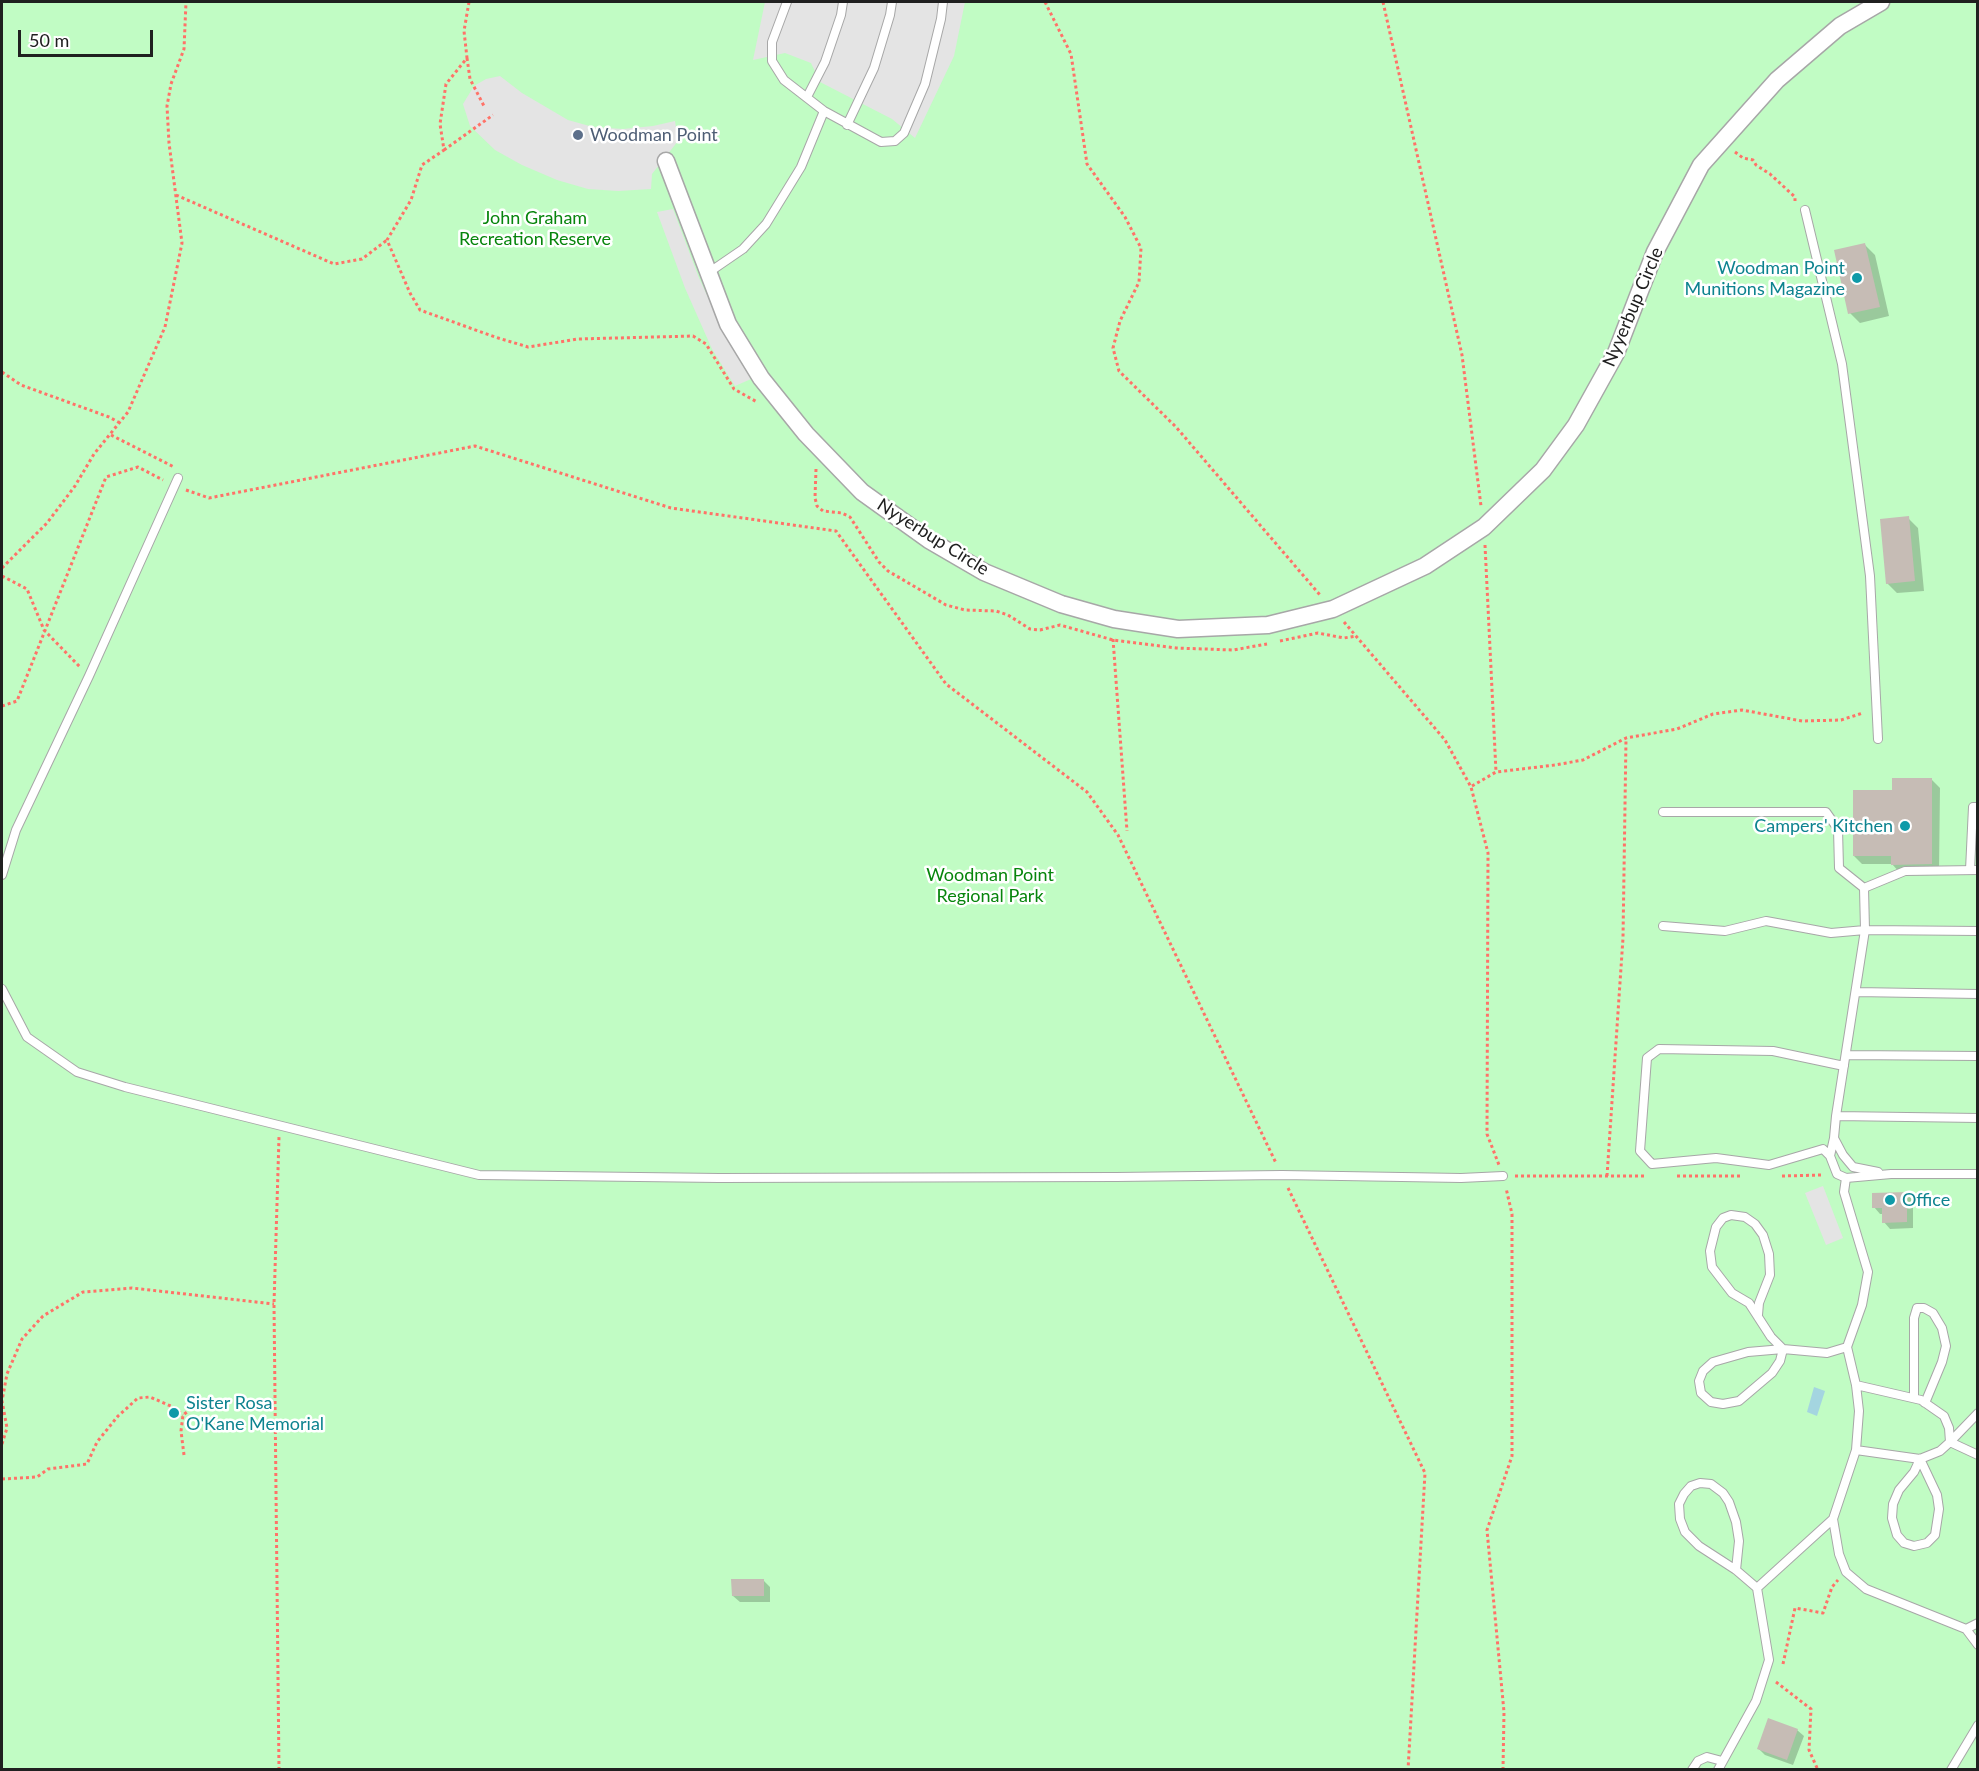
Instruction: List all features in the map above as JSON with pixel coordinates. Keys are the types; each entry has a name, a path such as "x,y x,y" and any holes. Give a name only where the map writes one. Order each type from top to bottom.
{"street":[{"name":"Nyyerbup Circle","path":"666,161 728,324 761,378 806,434 862,492 929,540 984,572 1061,604 1117,620 1178,629 1268,625 1333,609 1425,566 1484,527 1543,470 1576,425 1616,353 1655,252 1701,165 1777,80 1840,26 1881,2"}],"lane":[{"path":"787,2 772,42 772,61 784,80 824,111 882,142 895,141 904,133 925,84 941,19 942,2"},
{"path":"807,97 825,62 841,15 843,2"},
{"path":"847,125 874,68 892,2"},
{"path":"707,273 743,249 766,224 801,167 824,111"},
{"path":"1805,210 1842,364 1870,576 1878,739"},
{"path":"2,875 16,830 89,676 176,481"},
{"path":"1864,888 1905,871 1974,870 1973,807 1977,807"},
{"path":"1663,812 1826,812 1838,829 1839,868 1864,888 1865,930 1830,1156"},
{"path":"1663,926 1725,931 1766,921 1831,933 1865,930 1977,931"},
{"path":"2,989 27,1037 77,1072 125,1087 479,1175 754,1178 1282,1174 1461,1178 1503,1176"},
{"path":"1856,992 1977,994"},
{"path":"1834,1138 1822,1149 1768,1165 1716,1158 1652,1164 1640,1151 1647,1058 1659,1049 1773,1051 1844,1066"},
{"path":"1846,1055 1977,1056"},
{"path":"1836,1116 1977,1118"},
{"path":"1834,1138 1853,1167 1891,1174"},
{"path":"1822,1149 1830,1156 1837,1174 1846,1178 1891,1174 1977,1174"},
{"path":"1846,1178 1844,1192 1868,1272 1862,1305 1846,1347 1856,1386 1859,1411 1856,1450 1833,1519 1839,1554 1846,1572 1866,1589 1966,1629 1977,1645"},
{"path":"1758,1316 1759,1303 1770,1275 1769,1254 1763,1235 1755,1224 1745,1217 1731,1215 1723,1218 1716,1227 1710,1251 1712,1267 1732,1293 1749,1304 1771,1337 1783,1349"},
{"path":"1914,1398 1914,1318 1917,1308 1924,1308 1933,1313 1942,1328 1946,1346 1925,1403"},
{"path":"1783,1349 1780,1361 1772,1373 1739,1401 1723,1404 1710,1402 1701,1393 1699,1381 1703,1371 1713,1362 1748,1352 1783,1349 1827,1353 1846,1347"},
{"path":"1856,1386 1914,1398 1925,1403 1944,1416 1949,1428 1950,1442"},
{"path":"1856,1450 1920,1458 1940,1451 1977,1413"},
{"path":"1950,1442 1977,1455"},
{"path":"1920,1458 1936,1495 1939,1509 1935,1535 1927,1543 1914,1546 1904,1543 1897,1535 1892,1518 1893,1504 1899,1490 1914,1472 1920,1458"},
{"path":"1718,1770 1756,1701 1769,1660 1756,1588 1736,1570 1699,1546 1685,1532 1680,1519 1679,1504 1690,1486 1700,1483 1711,1484 1723,1493 1729,1502 1739,1540 1736,1570"},
{"path":"1756,1588 1833,1519"},
{"path":"1966,1629 1977,1623"},
{"path":"1950,1770 1977,1725"},
{"path":"1692,1770 1698,1761 1707,1757 1722,1761"}],"path":[{"path":"2,568 47,523 75,486 94,454 128,412 165,327 182,243 169,143 167,106 171,84 184,50 186,2"},
{"path":"1045,2 1071,54 1087,164 1125,218 1141,248 1139,282 1120,321 1113,348 1119,371 1176,427 1444,740 1471,787 1488,853 1487,1134 1503,1176 1512,1214 1512,1456 1487,1530 1504,1712 1503,1770"},
{"path":"1383,2 1462,355 1484,527 1497,772"},
{"path":"467,58 470,79 485,108"},
{"path":"444,150 493,115"},
{"path":"1734,152 1743,158 1753,160 1795,197 1795,207 1805,210"},
{"path":"176,195 334,264 362,259 387,240"},
{"path":"2,372 21,385 120,423"},
{"path":"111,435 182,471 176,481"},
{"path":"2,706 17,701 106,477 138,467 176,481 209,498 475,446 671,508 837,531 946,684 1087,792 1118,835 1425,1473 1408,1770"},
{"path":"2,576 27,589 44,630 89,676"},
{"path":"1117,620 1113,640 1127,831"},
{"path":"1471,787 1497,772 1583,760 1626,738 1677,729 1713,714 1743,710 1802,721 1841,720 1877,710"},
{"path":"1607,1176 1623,938 1626,738"},
{"path":"279,1770 274,1304 280,1126"},
{"path":"2,1444 7,1428 2,1401 7,1374 22,1339 43,1316 83,1292 132,1288 274,1304"},
{"path":"2,1479 37,1477 48,1469 87,1464 97,1442 111,1424 138,1398 150,1397 173,1407 183,1415"},
{"path":"184,1455 181,1431 183,1415 195,1406 220,1401 275,1404"},
{"path":"1781,1672 1795,1608 1823,1613 1832,1587 1846,1572"},
{"path":"1765,1674 1811,1709 1809,1750 1818,1770"}],"green space":[{"name":"Woodman Point Regional Park","path":"2,2 1977,2 1977,1769 2,1770"}],"shaded area":[{"path":"765,2 965,2 954,56 915,138 892,119 820,82 811,63 785,53 753,60"},
{"name":"Woodman Point","path":"500,76 522,93 568,120 593,127 623,129 675,121 678,141 652,174 651,189 618,191 588,189 557,180 495,150 470,126 463,104 474,86 486,79"},
{"path":"673,209 699,278 727,338 751,379 735,386 712,349 685,288 657,212"},
{"path":"1823,1186 1843,1238 1826,1245 1805,1193"}],"water":[{"path":"1814,1387 1825,1391 1817,1416 1807,1412"}],"building":[{"name":"Woodman Point Munitions Magazine","path":"1865,243 1880,307 1848,314 1834,250"},
{"path":"1909,516 1915,581 1886,584 1880,519"},
{"path":"1892,778 1932,778 1932,864 1891,865 1891,856 1853,856 1853,790 1892,790"},
{"name":"Office","path":"1907,1192 1907,1222 1882,1223 1882,1208 1872,1208 1872,1193"},
{"path":"731,1579 764,1579 764,1596 732,1596"},
{"path":"1768,1718 1798,1729 1787,1760 1757,1749"}],"place":[{"name":"Woodman Point","path":"578,135"},
{"name":"Woodman Point Munitions Magazine","path":"1857,278"},
{"name":"Campers' Kitchen","path":"1905,826"},
{"name":"Office","path":"1890,1200"},
{"name":"Sister Rosa O'Kane Memorial","path":"174,1413"}],"park label":[{"name":"John Graham Recreation Reserve","path":"535,228"}]}
